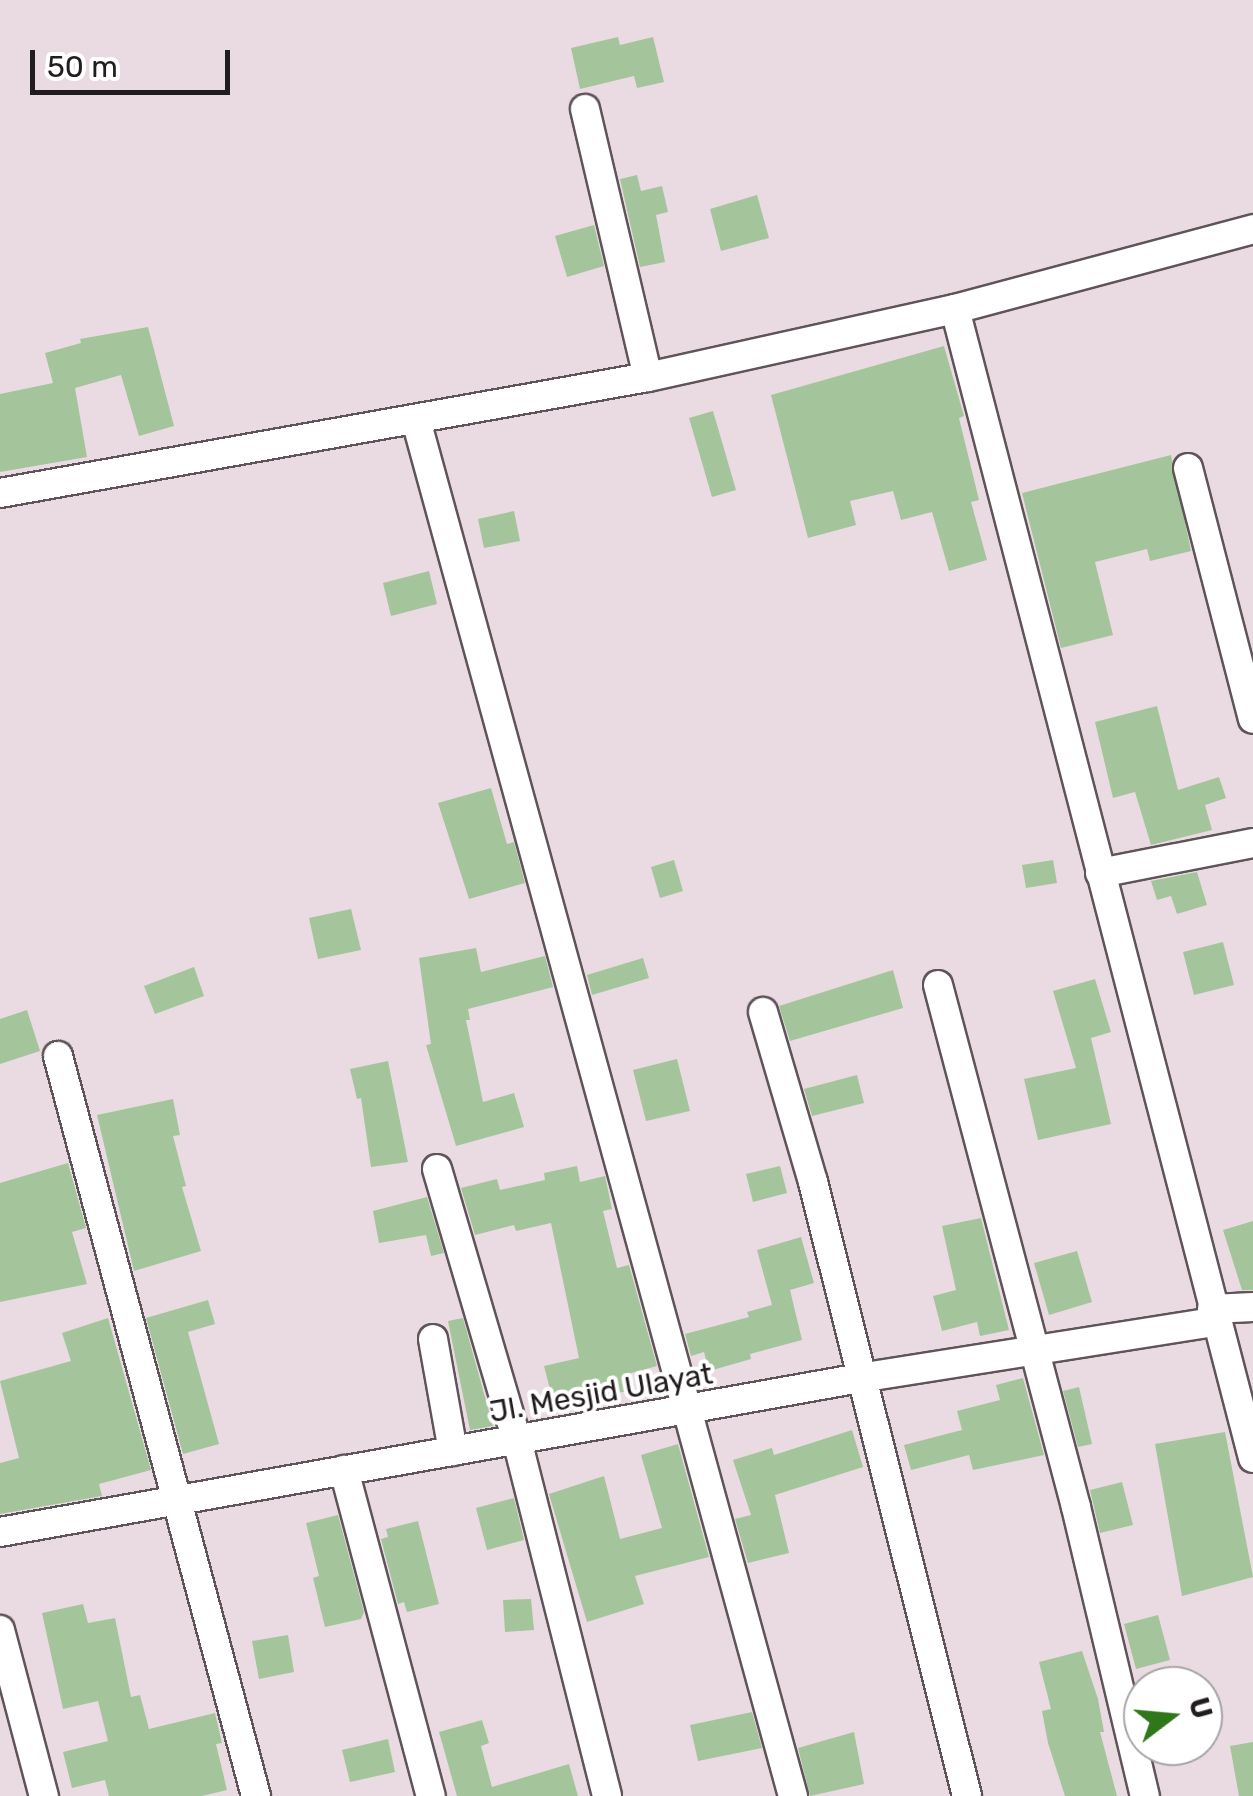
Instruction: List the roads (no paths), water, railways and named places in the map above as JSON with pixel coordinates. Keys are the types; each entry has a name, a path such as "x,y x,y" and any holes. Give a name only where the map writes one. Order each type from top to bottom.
{"street":[{"path":"585,109 648,377"},
{"path":"0,493 239,447 416,420 648,377 955,308 1253,229"},
{"path":"955,308 1253,1458"},
{"path":"416,420 792,1796"},
{"path":"1188,468 1253,719"},
{"path":"1100,873 1253,842"},
{"path":"938,985 1031,1351 1076,1507 1144,1796"},
{"path":"763,1012 813,1182 967,1796"},
{"path":"58,1056 174,1502 256,1796"},
{"path":"437,1169 517,1440 607,1796"},
{"name":"Jl. Mesjid Ulayat","path":"0,1532 1031,1351 1253,1306"},
{"path":"433,1339 453,1451"},
{"path":"344,1470 431,1796"},
{"path":"0,1630 44,1796"}]}
